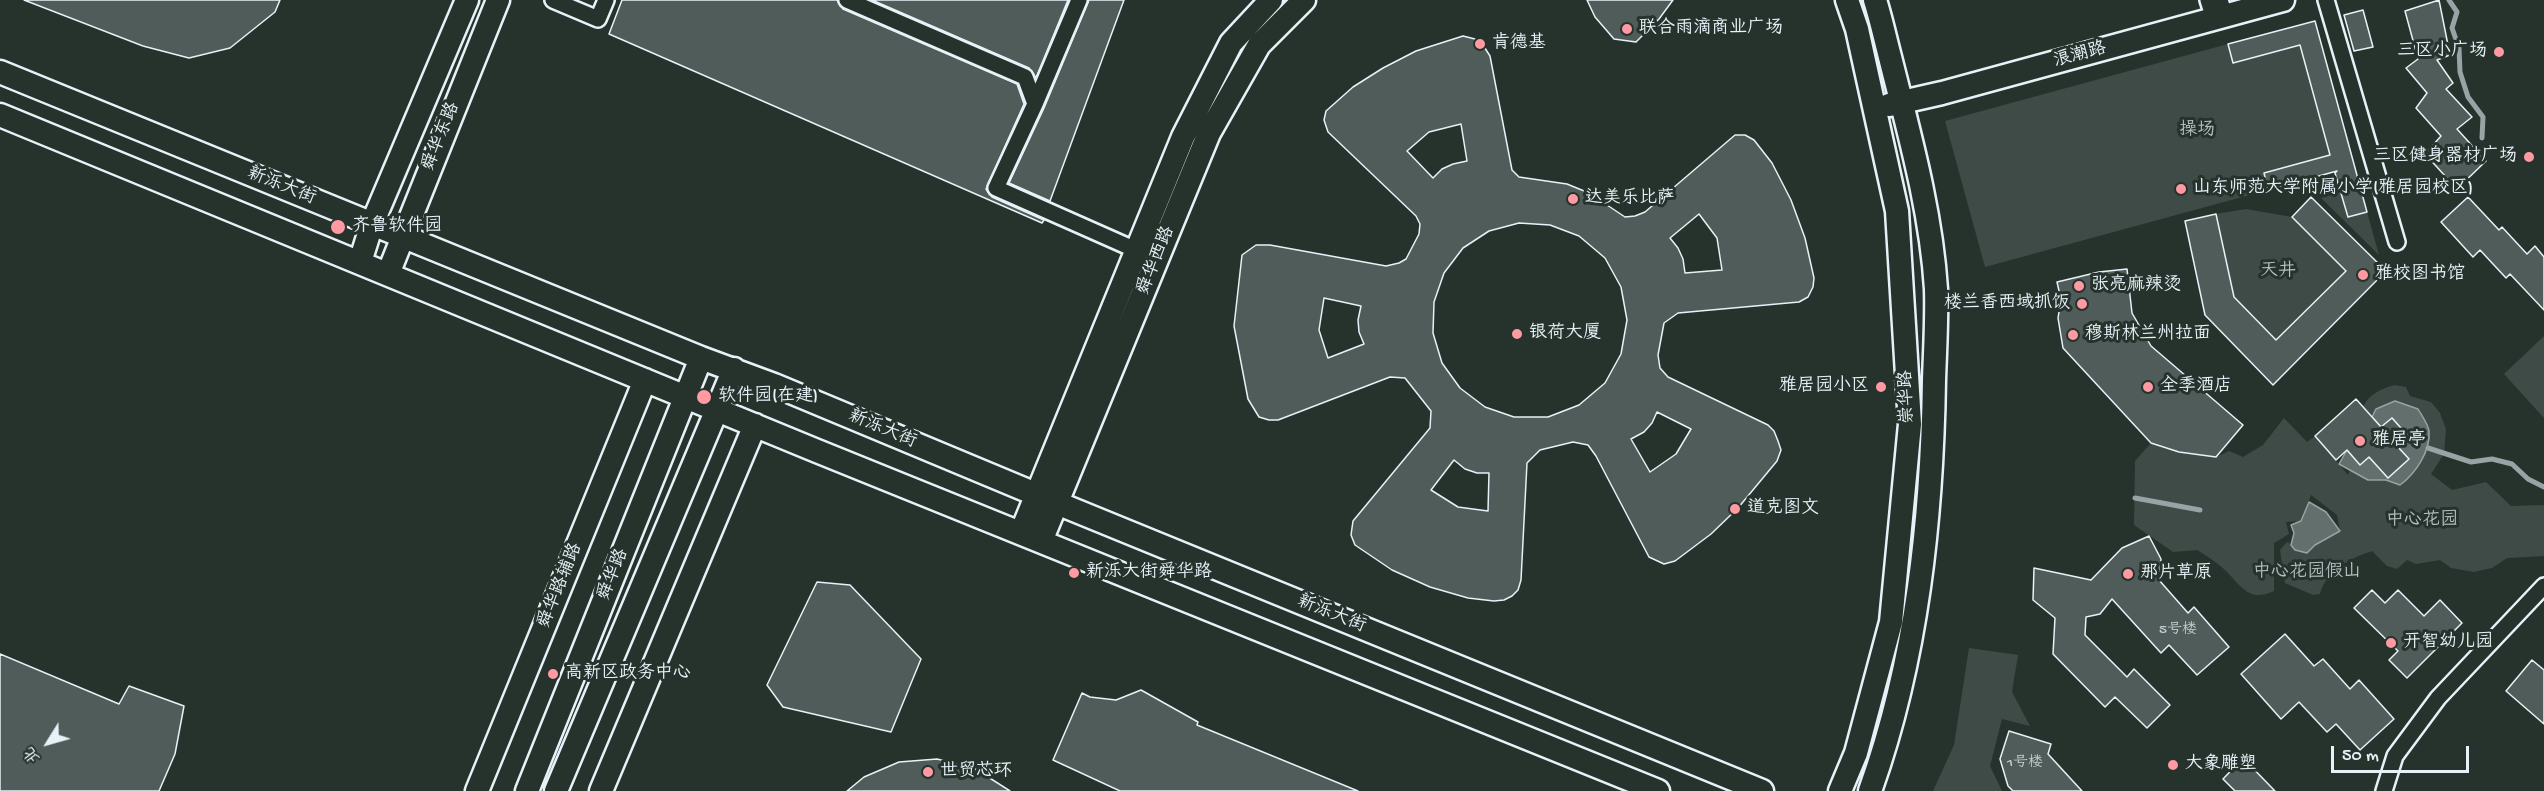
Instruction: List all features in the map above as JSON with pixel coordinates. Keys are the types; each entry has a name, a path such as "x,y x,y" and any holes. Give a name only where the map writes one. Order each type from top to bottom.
{"main road":[{"name":"舜华东路","path":"360,262 372,224 467,0"},
{"name":"舜华东路","path":"388,274 498,0"},
{"name":"舜华西路","path":"1031,537 1036,495 1183,137 1231,44 1271,0"},
{"name":"舜华西路","path":"1031,537 1057,503 1209,133 1259,45 1304,0"},
{"name":"崇华路","path":"1840,791 1856,753 1891,622 1910,424 1897,211 1876,107 1857,29 1847,0"},
{"name":"崇华路","path":"1870,791 1884,752 1912,630 1927,523 1934,422 1936,290 1928,223 1903,102 1875,0"},
{"name":"浪潮路","path":"1876,107 1903,102 2217,9 2283,0"},
{"name":"新泺大街","path":"0,72 701,358 734,369 1036,495 1762,791"},
{"path":"0,115 716,410 1658,791"},
{"name":"舜华路","path":"526,791 701,358"},
{"name":"舜华路","path":"556,791 734,369"},
{"name":"舜华路辅路","path":"477,791 645,380"},
{"path":"601,791 754,425"}],"street":[{"path":"553,0 598,19 606,0"},
{"path":"847,0 1025,77 1035,104"},
{"path":"1079,0 996,188 1136,250"},
{"path":"2326,0 2397,242"},
{"path":"2384,791 2395,756 2438,698 2544,586"}],"green space":[{"name":"操场","path":"2228,44 2234,63 2300,45 2330,155 2268,190 1985,267 1945,121"},
{"path":"2341,192 2348,217 2367,212 2379,255 2321,198"},
{"name":"天井","path":"2246,209 2292,217 2346,271 2276,340 2234,297 2216,214"},
{"path":"2544,336 2544,418 2504,374"},
{"path":"2394,385 2406,387 2410,396 2431,402 2440,413 2446,429 2444,454 2431,474 2452,490 2486,482 2511,506 2544,505 2544,556 2507,558 2492,568 2474,572 2451,568 2440,560 2416,564 2407,560 2397,569 2387,566 2372,551 2340,566 2323,586 2320,594 2313,595 2285,583 2280,550 2287,542 2307,553 2315,545 2340,531 2337,515 2311,495 2301,521 2286,522 2289,534 2274,543 2274,591 2258,595 2246,591 2222,567 2197,550 2173,552 2134,525 2135,461 2151,443 2179,452 2216,457 2229,451 2243,457 2263,445 2284,418 2307,442 2315,436 2348,475 2350,470 2368,480 2386,480 2400,485 2412,474 2421,460 2427,445 2429,429 2376,409 2373,416 2363,407 2376,393"},
{"path":"1969,648 2018,655 2012,692 2030,726 2002,719 1990,766 2002,791 1933,791 1954,745"}],"shaded area":[{"path":"2395,401 2418,409 2429,431 2425,454 2411,475 2400,485 2386,480 2368,480 2339,464 2347,450 2360,464 2369,457 2388,478 2409,459 2397,446 2407,435 2392,418 2381,427 2372,417 2376,409"},
{"path":"2309,502 2326,512 2340,531 2315,545 2307,553 2295,550 2291,545 2294,533 2291,525 2301,521"}],"building":[{"path":"24,0 280,0 275,12 230,48 189,58 143,46"},
{"path":"622,0 837,0 843,9 1017,84 1024,104 986,189 992,197 1044,220 1042,223 609,34"},
{"path":"872,0 1068,0 1036,78 1029,68"},
{"path":"1089,0 1124,0 1050,201 1009,183 1044,108"},
{"name":"联合雨滴商业广场","path":"1587,0 1673,0 1659,19 1636,42 1614,39 1595,17"},
{"path":"2439,0 2450,55 2437,60 2453,83 2446,89 2472,117 2457,129 2486,161 2457,189 2425,154 2441,136 2416,108 2427,93 2406,68 2418,59 2405,11"},
{"path":"2363,10 2373,47 2354,51 2344,15"},
{"path":"2315,21 2367,212 2348,217 2335,173 2337,171 2268,190 2264,173 2330,155 2300,45 2233,63 2228,44"},
{"path":"1463,36 1475,39 1483,45 1490,56 1512,170 1519,177 1567,184 1589,193 1625,217 1635,216 1645,212 1735,135 1745,135 1754,140 1772,163 1791,200 1805,238 1814,278 1808,297 1799,302 1678,313 1664,323 1658,355 1660,368 1668,377 1768,425 1774,431 1781,450 1777,461 1738,508 1711,534 1675,561 1664,564 1649,557 1596,456 1588,445 1573,442 1540,450 1527,463 1521,580 1518,590 1504,600 1494,601 1468,598 1430,587 1392,570 1355,545 1351,535 1353,521 1430,428 1431,411 1405,378 1390,377 1278,420 1259,417 1248,399 1234,326 1242,255 1256,245 1270,245 1386,266 1406,259 1419,234 1420,224 1416,216 1328,132 1324,120 1326,111 1353,87 1416,51","holes":["1461,124 1467,161 1442,169 1433,178 1407,151 1429,132","1699,214 1717,238 1722,270 1685,273 1683,259 1670,238","1519,223 1550,225 1579,236 1605,258 1621,287 1627,320 1621,354 1605,383 1579,405 1548,417 1514,417 1485,407 1460,388 1442,363 1433,333 1434,302 1444,273 1463,248 1489,231","1324,298 1361,306 1358,320 1359,332 1364,344 1328,358 1319,330","1657,412 1691,429 1676,454 1650,472 1631,439 1644,432 1652,423","1454,460 1465,469 1477,473 1489,473 1488,511 1458,507 1431,490"]},
{"path":"2311,197 2386,271 2273,385 2205,315 2185,221 2216,214 2234,297 2276,340 2346,271 2292,217"},
{"path":"2468,197 2499,230 2502,227 2527,254 2535,246 2544,257 2544,310 2510,274 2506,278 2480,250 2473,257 2441,222"},
{"name":"全季酒店","path":"2127,269 2132,313 2151,346 2243,425 2216,457 2179,452 2151,443 2063,348 2058,318 2061,300 2057,282 2099,272"},
{"name":"雅居亭","path":"2356,399 2381,427 2392,418 2408,436 2397,446 2409,459 2388,478 2369,457 2360,465 2347,450 2336,460 2315,436"},
{"path":"2149,536 2161,559 2159,580 2188,613 2194,607 2229,647 2197,675 2169,645 2161,653 2112,599 2100,614 2086,617 2085,635 2127,677 2134,669 2170,705 2147,728 2115,697 2105,707 2053,654 2055,618 2033,600 2034,568 2091,580 2122,548"},
{"path":"817,582 850,585 921,659 891,732 783,707 767,685"},
{"path":"2372,590 2385,603 2398,590 2424,616 2440,600 2462,623 2407,678 2389,660 2398,651 2354,608"},
{"path":"2285,634 2314,666 2323,659 2350,689 2359,680 2394,719 2360,750 2336,724 2327,732 2299,702 2281,719 2241,674"},
{"path":"0,654 119,704 129,686 184,706 175,754 159,791 0,791"},
{"path":"2532,660 2544,670 2544,724 2506,691"},
{"path":"1141,690 1198,722 1197,725 1358,791 1120,791 1053,760 1082,693 1090,697 1116,700"},
{"path":"2009,731 2051,744 2048,754 2082,791 2013,791 2008,786 2000,759"},
{"path":"2243,758 2275,791 2235,791 2223,779"},
{"name":"世贸芯环","path":"937,759 974,768 1010,791 847,791 864,777 899,762"}],"waterway":[{"path":"2449,0 2457,12 2452,28 2459,48 2460,72 2468,97 2483,117 2482,138"},
{"path":"2428,448 2471,462 2492,459 2512,464 2528,479 2544,487"},
{"path":"2135,498 2200,510"}],"place":[{"name":"联合雨滴商业广场","path":"1627,29"},
{"name":"肯德基","path":"1480,44"},
{"name":"三区小广场","path":"2499,52"},
{"name":"三区健身器材广场","path":"2529,157"},
{"name":"山东师范大学附属小学(雅居园校区)","path":"2181,189"},
{"name":"达美乐比萨","path":"1573,199"},
{"name":"齐鲁软件园","path":"338,227"},
{"name":"雅校图书馆","path":"2363,275"},
{"name":"张亮麻辣烫","path":"2079,286"},
{"name":"楼兰香西域抓饭","path":"2082,304"},
{"name":"银荷大厦","path":"1517,334"},
{"name":"穆斯林兰州拉面","path":"2073,335"},
{"name":"雅居园小区","path":"1881,387"},
{"name":"全季酒店","path":"2148,387"},
{"name":"软件园(在建)","path":"704,397"},
{"name":"雅居亭","path":"2360,441"},
{"name":"道克图文","path":"1735,509"},
{"name":"新泺大街舜华路","path":"1074,573"},
{"name":"那片草原","path":"2128,574"},
{"name":"开智幼儿园","path":"2391,643"},
{"name":"高新区政务中心","path":"553,674"},
{"name":"大象雕塑","path":"2173,765"},
{"name":"世贸芯环","path":"928,772"}],"park label":[{"name":"中心花园","path":"2422,521"},
{"name":"中心花园假山","path":"2307,573"}]}
